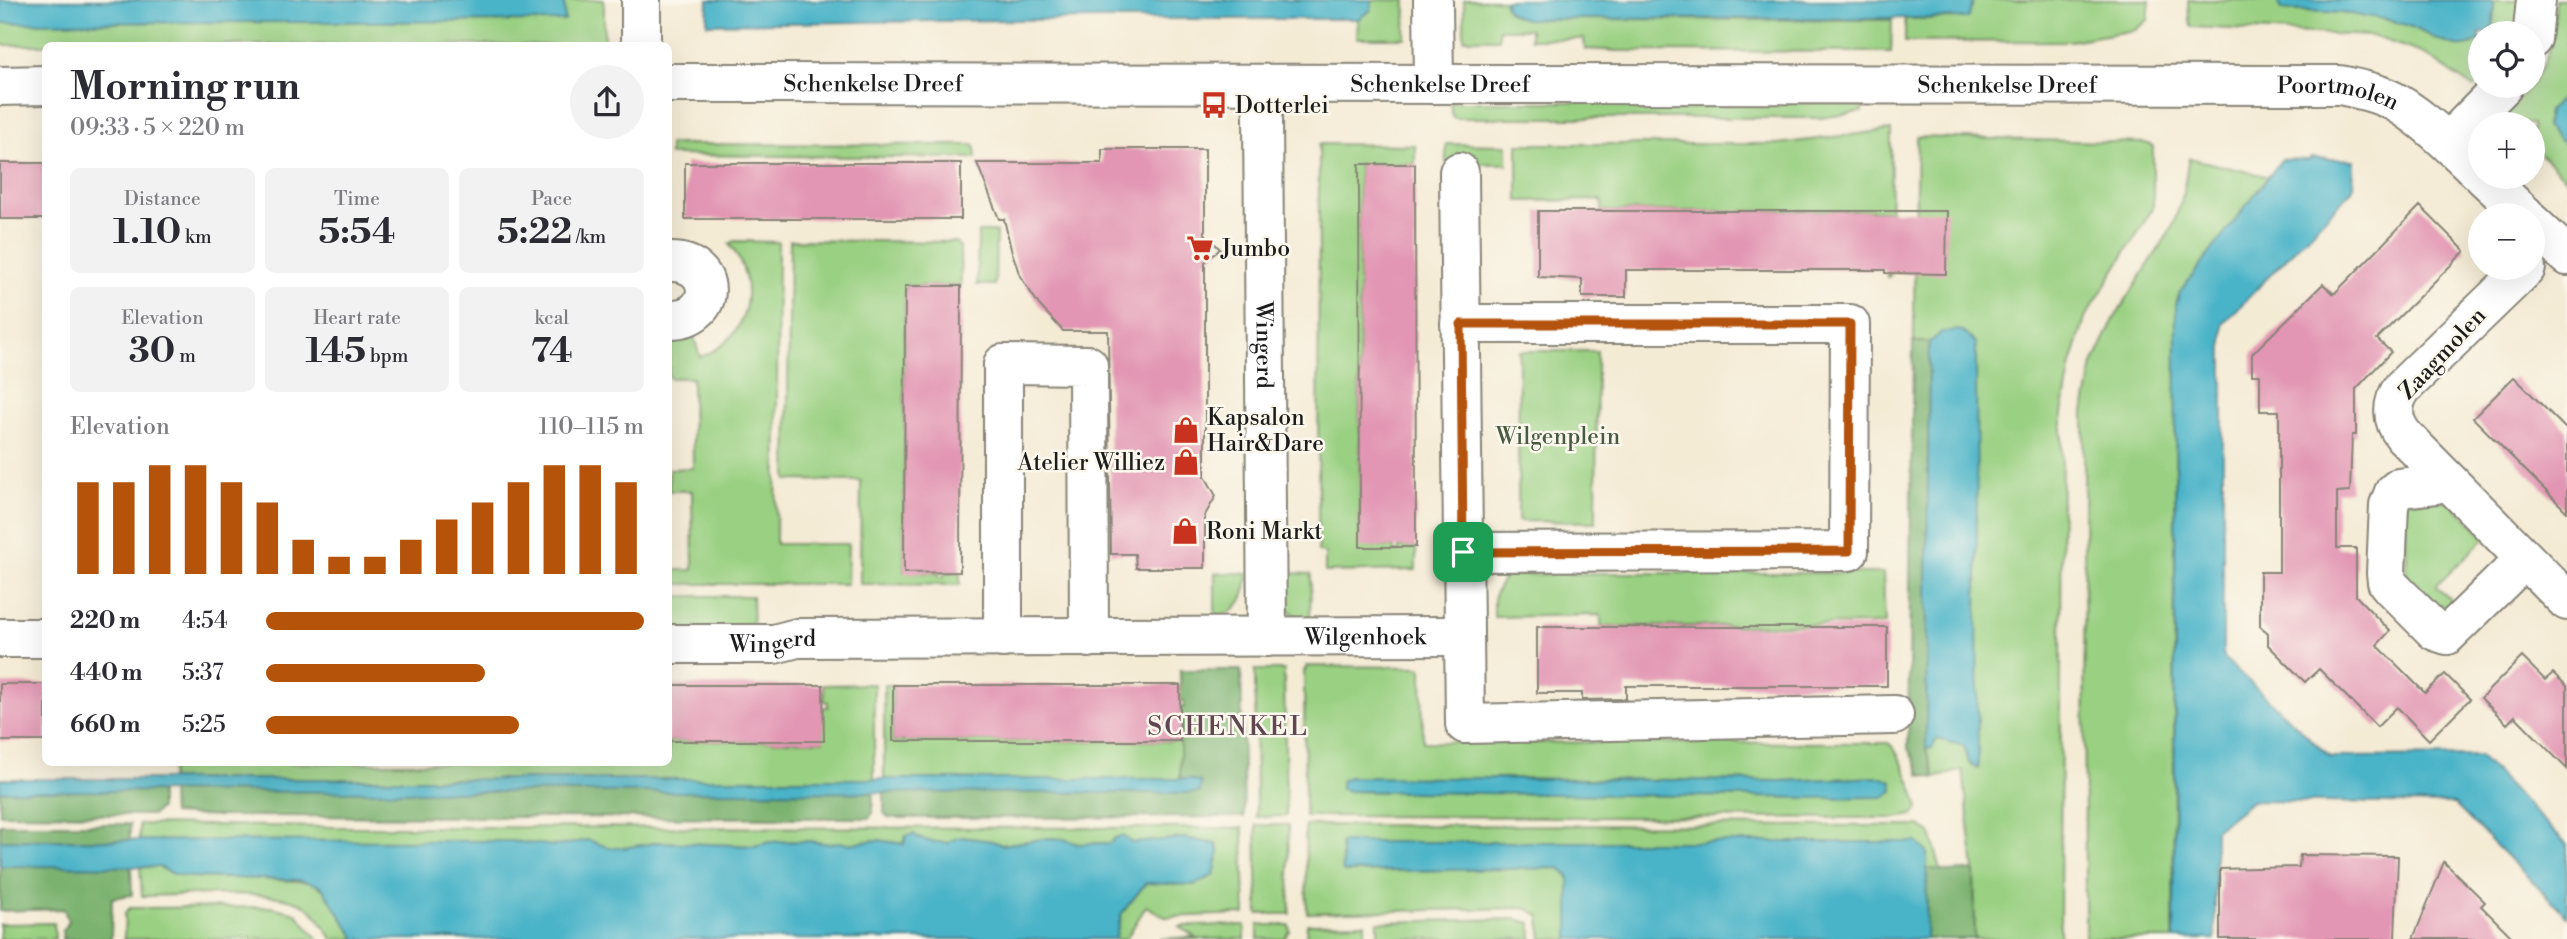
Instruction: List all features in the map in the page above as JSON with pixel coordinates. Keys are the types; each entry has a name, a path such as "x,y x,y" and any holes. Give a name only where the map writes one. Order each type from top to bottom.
{"street":[{"path":"641,0 641,42"},
{"path":"1433,0 1434,84"},
{"path":"2534,21 2536,0"},
{"name":"Schenkelse Dreef","path":"672,83 2170,86"},
{"name":"Wingerd","path":"672,644 774,644 797,638 1267,637 1261,84"},
{"path":"0,86 42,85"},
{"name":"Poortmolen","path":"2170,86 2340,85 2368,91 2397,103 2448,142 2468,161"},
{"path":"2448,142 2491,98"},
{"path":"1459,172 1465,724 1894,715"},
{"path":"2497,189 2512,203"},
{"path":"672,262 682,261 694,266 703,276 706,290 704,303 695,314 682,320 672,319"},
{"name":"Zaagmolen","path":"2514,280 2403,387 2395,400 2393,414 2400,432 2567,601"},
{"path":"1461,324 1850,324 1849,551 1463,552"},
{"path":"1003,638 1003,364 1088,365 1088,638"},
{"path":"2444,477 2436,484 2399,488 2391,498 2386,573 2387,582 2392,588 2435,631 2447,635 2525,559"},
{"name":"Wilgenhoek","path":"1267,637 1464,636"},
{"path":"0,638 42,638"}],"green space":[{"path":"564,0 604,0 604,42 42,42 42,45 0,45 0,22 564,21"},
{"path":"1372,0 1406,0 1405,38 1357,38 1358,19 1371,10"},
{"path":"1464,0 1505,0 1505,5 1525,19 1892,20 1891,52 1585,49 1584,39 1530,39 1530,29 1499,29 1499,39 1464,39"},
{"path":"1974,0 2150,0 2148,20 2135,30 2070,41 1905,42 1905,19 1967,18"},
{"path":"2188,0 2276,0 2283,10 2376,17 2406,25 2443,42 2468,45 2468,84 2425,54 2372,36 2192,27"},
{"path":"2490,0 2527,0 2519,21 2493,21 2494,4"},
{"path":"2556,0 2567,0 2567,92 2548,111 2546,126 2567,147 2567,180 2545,159 2545,112 2504,112 2520,98 2545,98 2545,60"},
{"path":"1450,102 1861,102 1862,112 1820,118 1455,118 1452,116"},
{"path":"1891,130 1890,276 1887,277 1887,211 1602,211 1602,200 1518,201 1518,144 1778,144"},
{"path":"1917,137 2145,143 2153,146 2153,208 2085,318 2071,364 2062,414 2060,939 1975,939 1974,870 1963,770 1935,778 1919,775 1914,456"},
{"path":"672,144 975,145 976,158 672,155"},
{"path":"1319,144 1415,145 1415,164 1359,164 1360,546 1394,547 1394,551 1399,551 1399,547 1416,547 1416,570 1325,572 1325,553 1318,552"},
{"path":"1446,144 1507,145 1507,164 1446,163"},
{"path":"2189,158 2270,177 2181,292 2176,304 2173,939 2085,939 2084,412 2093,364 2115,317 2172,228 2182,199"},
{"path":"978,232 996,232 995,285 977,285"},
{"path":"790,240 955,242 960,247 961,286 905,286 904,572 939,573 939,577 944,577 944,572 960,572 960,585 860,584 861,481 787,480"},
{"path":"734,241 778,242 776,544 848,544 847,584 672,584 672,570 693,570 692,491 672,491 672,469 693,468 692,378 672,378 672,343 692,331 700,357 717,349 730,338 740,324 747,292 745,276 739,259 729,244"},
{"path":"1913,342 1929,342 1926,749 1935,778 1921,774 1908,748"},
{"name":"Wilgenplein","path":"1519,351 1597,351 1596,522 1518,521"},
{"path":"2405,501 2449,501 2486,537 2436,586 2455,605 2446,612 2441,612 2407,579"},
{"path":"1215,573 1248,573 1246,589 1240,602 1230,612 1215,618"},
{"path":"1281,573 1311,574 1310,622 1289,610 1284,598"},
{"path":"1601,573 1883,573 1885,624 1601,627 1601,615 1494,617 1494,596 1504,577"},
{"path":"672,596 752,596 753,635 679,630 672,622"},
{"path":"1306,666 1420,667 1423,742 1888,743 1902,763 1919,808 1913,815 1894,818 1305,816","holes":["1882,777 1745,796 1348,791 1340,787 1341,781 1484,778 1780,781"]},
{"path":"1180,670 1241,670 1244,817 889,818 884,813 884,791 1200,792 1190,779 1180,779 1180,707 1184,707 1184,702 1180,701"},
{"path":"1255,670 1284,670 1286,816 1256,817"},
{"path":"874,684 874,779 171,779 172,766 672,766 672,741 823,741 823,707 828,707 828,702 824,701 823,685"},
{"path":"884,685 893,685 893,741 1180,741 1180,779 884,779"},
{"path":"0,791 160,791 160,808 153,815 0,814"},
{"path":"171,791 873,791 873,813 869,818 207,816 172,814"},
{"path":"0,824 130,824 130,840 0,840"},
{"path":"139,824 332,827 1243,828 1245,914 1165,917 1146,906 1126,939 1115,939 1122,913 1146,883 1199,883 1214,875 1219,851 1216,844 1184,838 1132,843 1126,839 1110,843 1078,844 1049,838 1002,845 962,837 949,843 936,842 918,839 914,834 905,838 904,844 878,840 846,844 770,842 755,846 660,842 609,848 588,840 557,846 139,840"},
{"path":"1256,825 1288,825 1290,914 1258,914"},
{"path":"1305,825 1920,826 1931,833 1941,871 1927,868 1926,851 1342,842 1343,872 1560,868 1569,877 1569,939 1542,939 1540,916 1528,909 1519,908 1307,913"},
{"path":"0,866 131,866 132,895 112,898 111,939 62,939 68,921 64,909 0,911"},
{"path":"140,867 159,867 174,874 311,882 324,890 356,939 332,939 320,920 304,905 273,896 142,896"},
{"path":"1927,868 1950,872 1974,870 1975,939 1926,939"},
{"path":"271,907 296,913 318,939 124,939 125,913 130,908"},
{"path":"1516,919 1531,923 1532,939 1378,939 1378,922"},
{"path":"54,923 55,939 0,939 0,924"},
{"path":"1365,923 1365,939 1306,939 1307,924"},
{"path":"1245,925 1245,939 1159,939 1195,937 1180,927 1183,926"},
{"path":"1258,925 1289,925 1290,931 1284,939 1258,939"}],"water":[{"path":"0,0 564,0 565,21 0,23"},
{"path":"708,0 1372,0 1371,10 1358,19 707,24"},
{"path":"1505,0 1974,0 1968,18 1525,19 1508,10"},
{"path":"2276,0 2490,0 2494,3 2493,21 2468,21 2468,45 2463,46 2443,42 2406,25 2376,17 2283,10"},
{"path":"2567,92 2567,147 2546,127 2548,111"},
{"path":"2282,159 2354,160 2353,189 2223,324 2225,659 2330,757 2479,756 2567,845 2567,916 2454,804 2252,801 2215,830 2215,939 2174,939 2176,304 2180,292"},
{"path":"1960,330 1976,343 1978,768 1969,763 1964,746 1937,739 1932,748 1926,749 1929,342 1943,332"},
{"path":"1349,777 1780,781 1882,777 1892,781 1893,791 1884,797 1814,798 1348,791 1340,788 1341,781"},
{"path":"0,779 1190,779 1201,782 1200,792 1186,793 0,791"},
{"path":"914,834 930,841 949,843 962,837 1002,845 1049,838 1078,844 1110,843 1123,836 1132,843 1184,838 1216,844 1219,851 1214,875 1194,885 1146,883 1122,913 1115,939 356,939 321,886 300,880 189,877 159,867 0,866 0,840 511,841 557,846 588,840 610,848 623,848 660,842 755,846 770,842 847,844 878,840 904,844 906,836"},
{"path":"1341,842 1917,842 1927,852 1926,939 1569,939 1569,877 1560,868 1343,872"}],"building":[{"path":"1102,149 1205,149 1205,234 1220,249 1205,262 1205,476 1216,496 1205,515 1205,568 1136,568 1135,554 1111,554 1108,331 1063,331 1039,305 1020,276 1004,219 999,219 977,163 1102,163"},
{"path":"0,163 42,163 42,219 0,219"},
{"path":"685,163 961,163 961,219 685,219"},
{"path":"1359,164 1415,164 1416,547 1360,547"},
{"path":"2420,206 2465,251 2377,339 2391,352 2356,389 2356,435 2352,435 2350,491 2337,492 2337,548 2356,548 2356,596 2390,631 2377,645 2425,693 2445,674 2470,699 2429,740 2397,707 2377,727 2319,669 2305,682 2268,645 2268,633 2260,626 2260,572 2279,572 2279,411 2260,411 2260,375 2252,375 2252,354 2323,284 2334,294"},
{"path":"1538,211 1947,211 1946,274 1885,273 1885,270 1626,270 1626,297 1582,297 1582,279 1538,277"},
{"path":"905,286 961,286 960,572 904,573"},
{"path":"2514,377 2567,430 2567,512 2473,418"},
{"path":"1537,627 1887,627 1887,686 1626,686 1626,699 1582,700 1582,693 1537,693"},
{"path":"2522,657 2545,680 2553,673 2567,686 2567,769 2515,716 2507,724 2481,698"},
{"path":"0,684 42,684 42,741 0,741"},
{"path":"672,685 823,685 824,741 672,741"},
{"path":"893,685 1180,685 1180,741 893,741"},
{"path":"2300,855 2398,856 2395,939 2220,939 2220,869 2299,867"},
{"path":"2444,862 2485,902 2481,906 2514,939 2413,939"}],"place":[{"name":"Dotterlei","path":"1214,105"},
{"name":"Jumbo","path":"1200,248"},
{"name":"Kapsalon Hair&Dare","path":"1186,430"},
{"name":"Atelier Williez","path":"1186,462"},
{"name":"Roni Markt","path":"1185,531"}],"district":[{"name":"SCHENKEL","path":"1228,726"}],"route":[{"path":"1461,324 1850,324 1849,551 1463,552 1461,324"}]}
